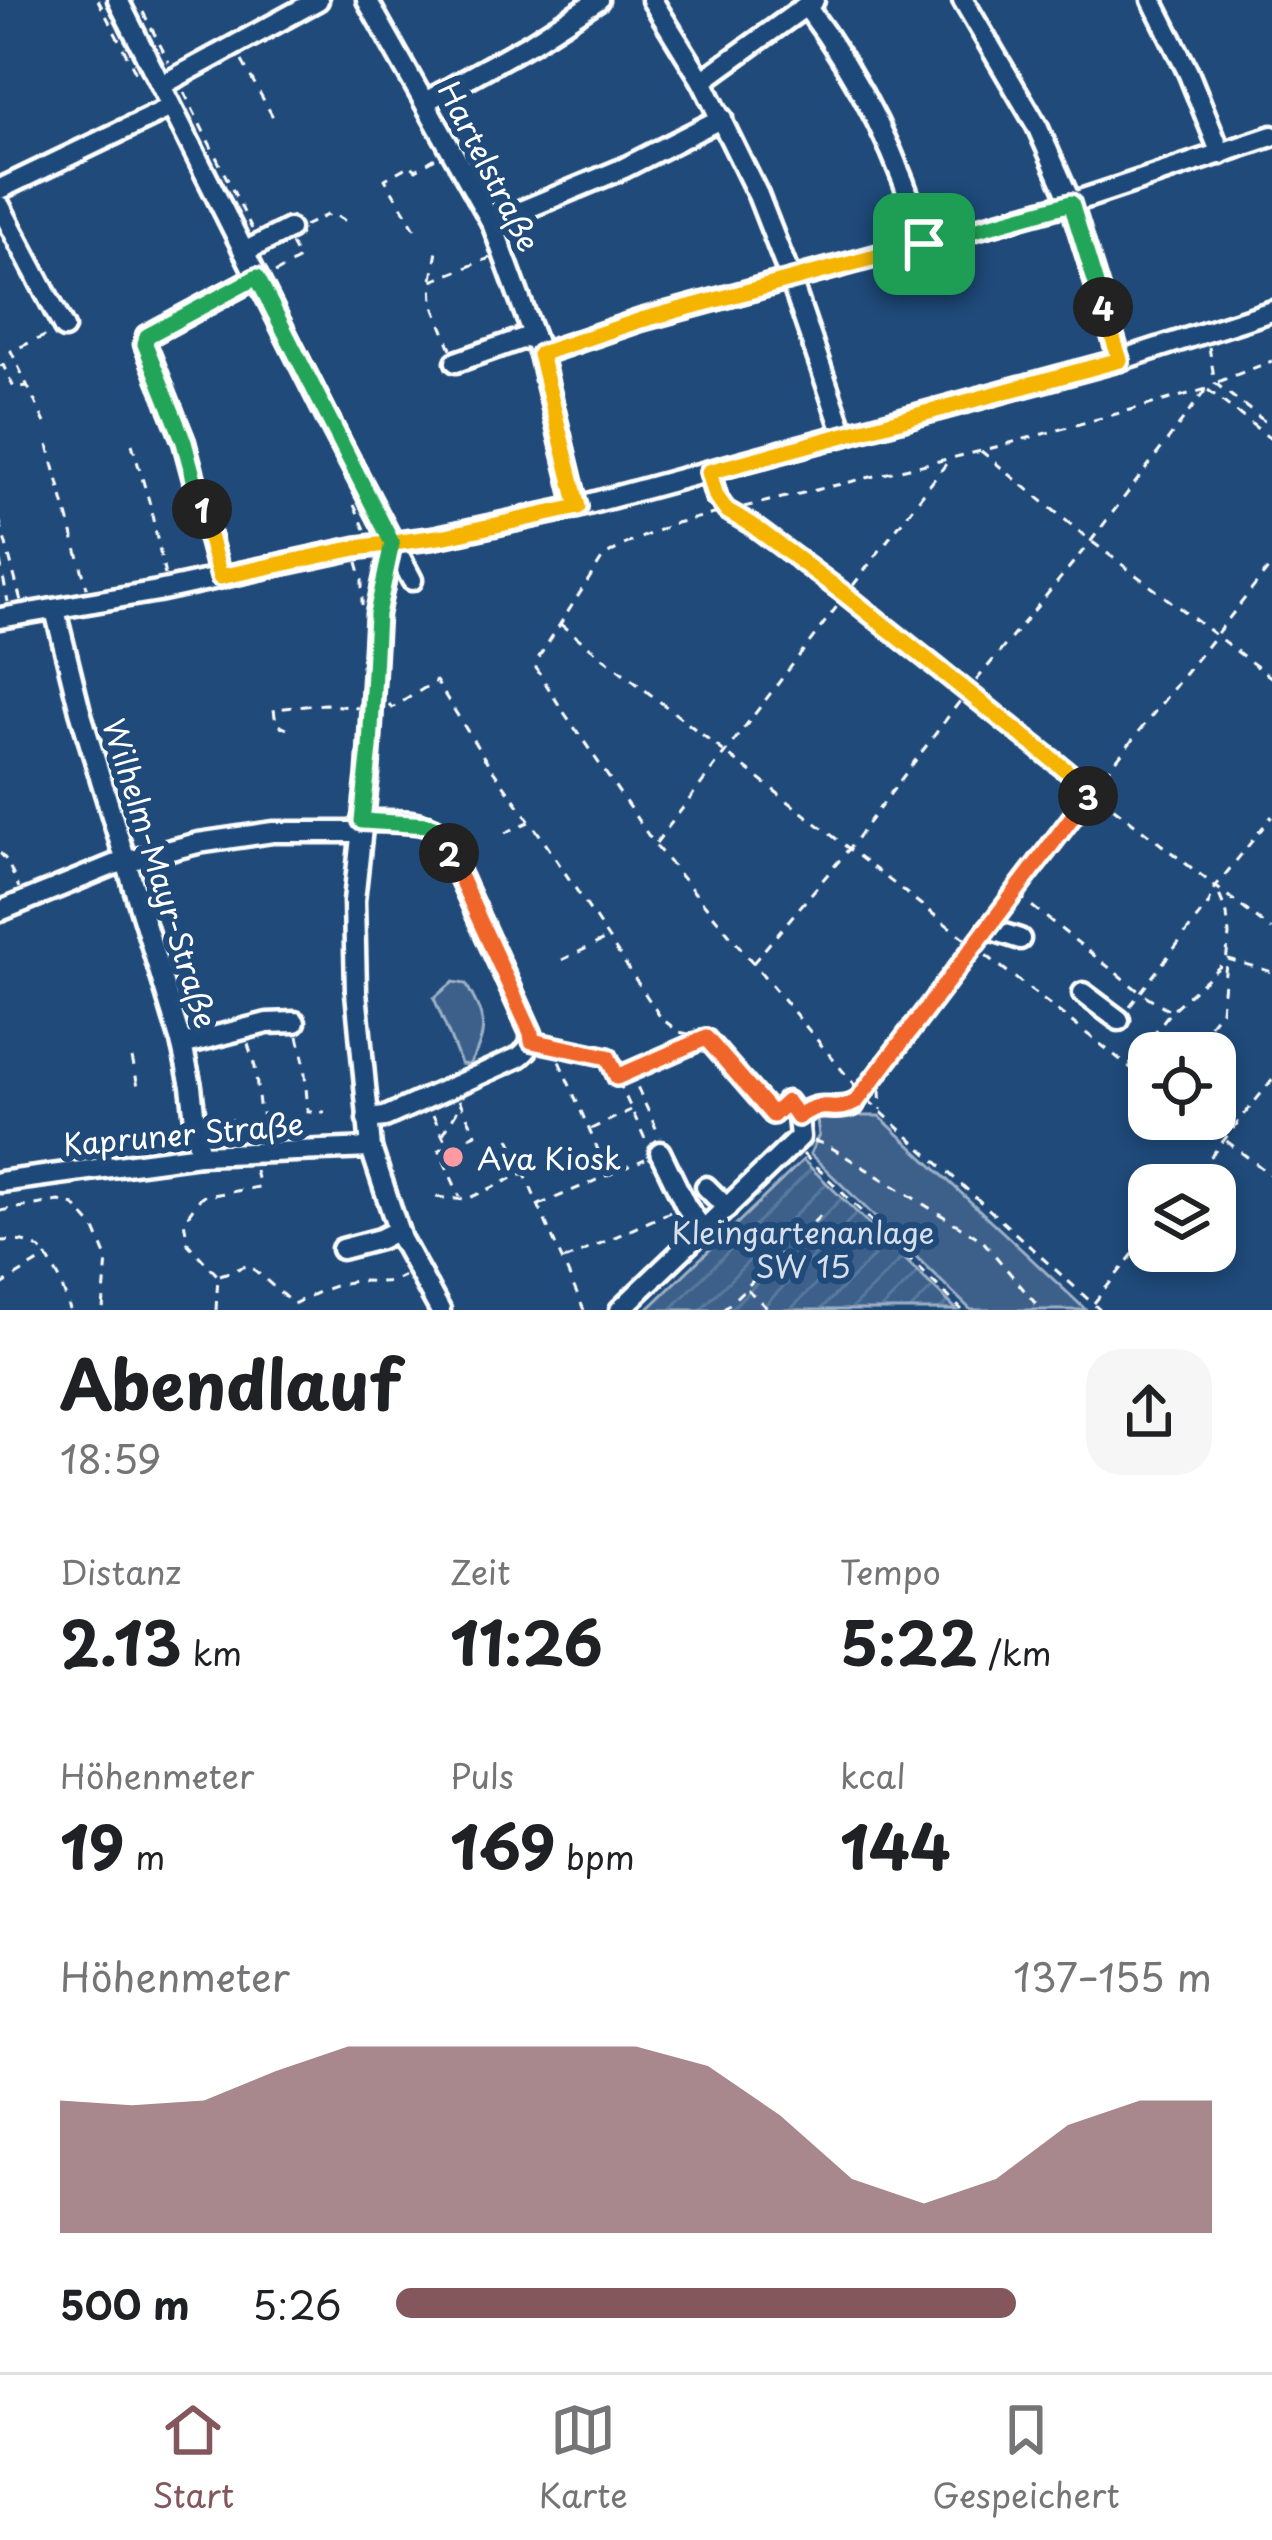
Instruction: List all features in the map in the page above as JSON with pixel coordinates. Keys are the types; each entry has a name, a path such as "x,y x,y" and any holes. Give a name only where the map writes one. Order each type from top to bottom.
{"street":[{"path":"118,0 244,252 265,275 412,580"},
{"path":"162,85 318,0"},
{"name":"Hartelstraße","path":"367,0 492,223 537,344 578,507"},
{"path":"425,102 598,0"},
{"path":"652,0 702,81 758,195 844,436"},
{"path":"964,0 1037,126 1071,203 1120,360"},
{"path":"1152,0 1221,154"},
{"path":"702,81 810,3 875,116 901,173 924,244"},
{"path":"0,189 171,107"},
{"path":"492,223 624,168 722,118"},
{"path":"456,362 641,320 924,244 1071,203 1272,136"},
{"path":"0,206 64,328"},
{"path":"244,252 294,231"},
{"path":"220,577 184,442 145,344 147,336 265,275"},
{"path":"5,614 90,604 578,507 1120,360 1272,311"},
{"path":"709,472 721,503"},
{"path":"392,543 369,614 379,706 361,827 353,937 371,1148 398,1229 440,1310"},
{"name":"Wilhelm-Mayr-Straße","path":"55,610 80,711 182,1045 199,1155"},
{"path":"0,911 125,862 198,843 273,832 418,823 436,828 531,1033 542,1043 458,1095 367,1119"},
{"path":"989,928 1020,939"},
{"path":"1083,992 1119,1020"},
{"path":"182,1045 267,1023 295,1022"},
{"path":"620,1310 727,1208 814,1106 845,1108 858,1100"},
{"name":"Kapruner Straße","path":"0,1182 199,1155 371,1148"},
{"path":"660,1152 703,1230"},
{"path":"706,1187 727,1208"},
{"path":"341,1249 398,1229"}],"path":[{"path":"234,46 273,117"},
{"path":"415,229 385,179 410,165 416,170 451,149"},
{"path":"265,275 299,259 294,231 328,214 351,225"},
{"path":"436,251 434,304 456,362"},
{"path":"432,281 502,252"},
{"path":"45,423 11,351 64,328"},
{"path":"1206,333 1215,383 1271,424"},
{"path":"1215,383 1272,361"},
{"path":"0,366 14,388 29,386"},
{"path":"1207,389 1272,440"},
{"path":"1100,1310 881,1112 858,1100 655,845 536,668 603,557 721,503 981,451 1207,389"},
{"path":"752,964 848,850 966,692 1091,541 1207,389"},
{"path":"131,444 167,589"},
{"path":"48,445 90,604"},
{"path":"981,451 1272,678"},
{"path":"655,845 951,458"},
{"path":"721,503 846,595 1272,930"},
{"path":"0,522 22,608"},
{"path":"0,561 5,614"},
{"path":"356,561 369,614"},
{"path":"858,1100 1092,791 1272,564"},
{"path":"559,623 1128,1065"},
{"path":"287,728 276,724 274,710 325,704 392,708 436,681 669,1027 706,1038 773,1115 982,1240 1041,1310"},
{"path":"1119,1020 1272,816"},
{"path":"506,833 531,821"},
{"path":"0,854 8,861 24,902"},
{"path":"1204,1032 1221,1010 1228,958 1227,914 1216,886"},
{"path":"1016,894 1171,1011"},
{"path":"562,960 608,938"},
{"path":"1228,958 1272,972"},
{"path":"1155,1032 1228,958"},
{"path":"295,1022 308,1112 325,1112"},
{"path":"245,1031 260,1114 276,1113"},
{"path":"617,1077 706,1038"},
{"path":"537,1206 652,1156 608,1057 542,1043"},
{"path":"542,1043 609,1174"},
{"path":"132,1058 138,1086"},
{"path":"878,1070 881,1112"},
{"path":"1236,1126 1272,1080"},
{"path":"442,1136 458,1095"},
{"path":"458,1095 476,1134 439,1150 460,1197"},
{"path":"426,1100 447,1147"},
{"path":"589,1130 632,1110"},
{"path":"204,1122 233,1120"},
{"path":"794,1125 962,1310"},
{"path":"509,1138 584,1310"},
{"path":"1205,1164 1225,1140 1272,1176"},
{"path":"216,1310 218,1276 188,1244 184,1221 201,1197 259,1187 252,1154"},
{"path":"436,1197 465,1200 524,1173"},
{"path":"0,1210 59,1201 74,1205 95,1229 107,1258 104,1310"},
{"path":"562,1261 676,1209"},
{"path":"723,1310 821,1215"},
{"path":"0,1241 41,1247 70,1310"},
{"path":"0,1286 47,1257"},
{"path":"1093,1305 1128,1261"},
{"path":"218,1276 248,1265 294,1307 326,1288 356,1281 389,1284 417,1270"},
{"path":"14,1278 19,1291"},
{"path":"746,1288 769,1310"}],"green space":[{"path":"453,982 466,984 481,1016 480,1043 469,1065 461,1064 434,998"},
{"path":"856,1109 862,1116 879,1116 1086,1310 971,1310 810,1154 819,1135 816,1112"},
{"name":"Kleingartenanlage SW 15","path":"803,1160 957,1310 647,1310"}],"place":[{"name":"Ava Kiosk","path":"453,1157"}],"route":[{"path":"924,244 641,320 540,354 578,507 446,536 408,542 392,543 356,548 220,577 184,442 145,344 147,336 257,277 392,543 377,614 362,821 436,828 532,1041 608,1057 617,1077 706,1038 773,1115 787,1102 798,1117 814,1106 853,1105 1092,791 846,595 726,510 716,496 709,472 1120,360 1071,203 924,244"}]}
